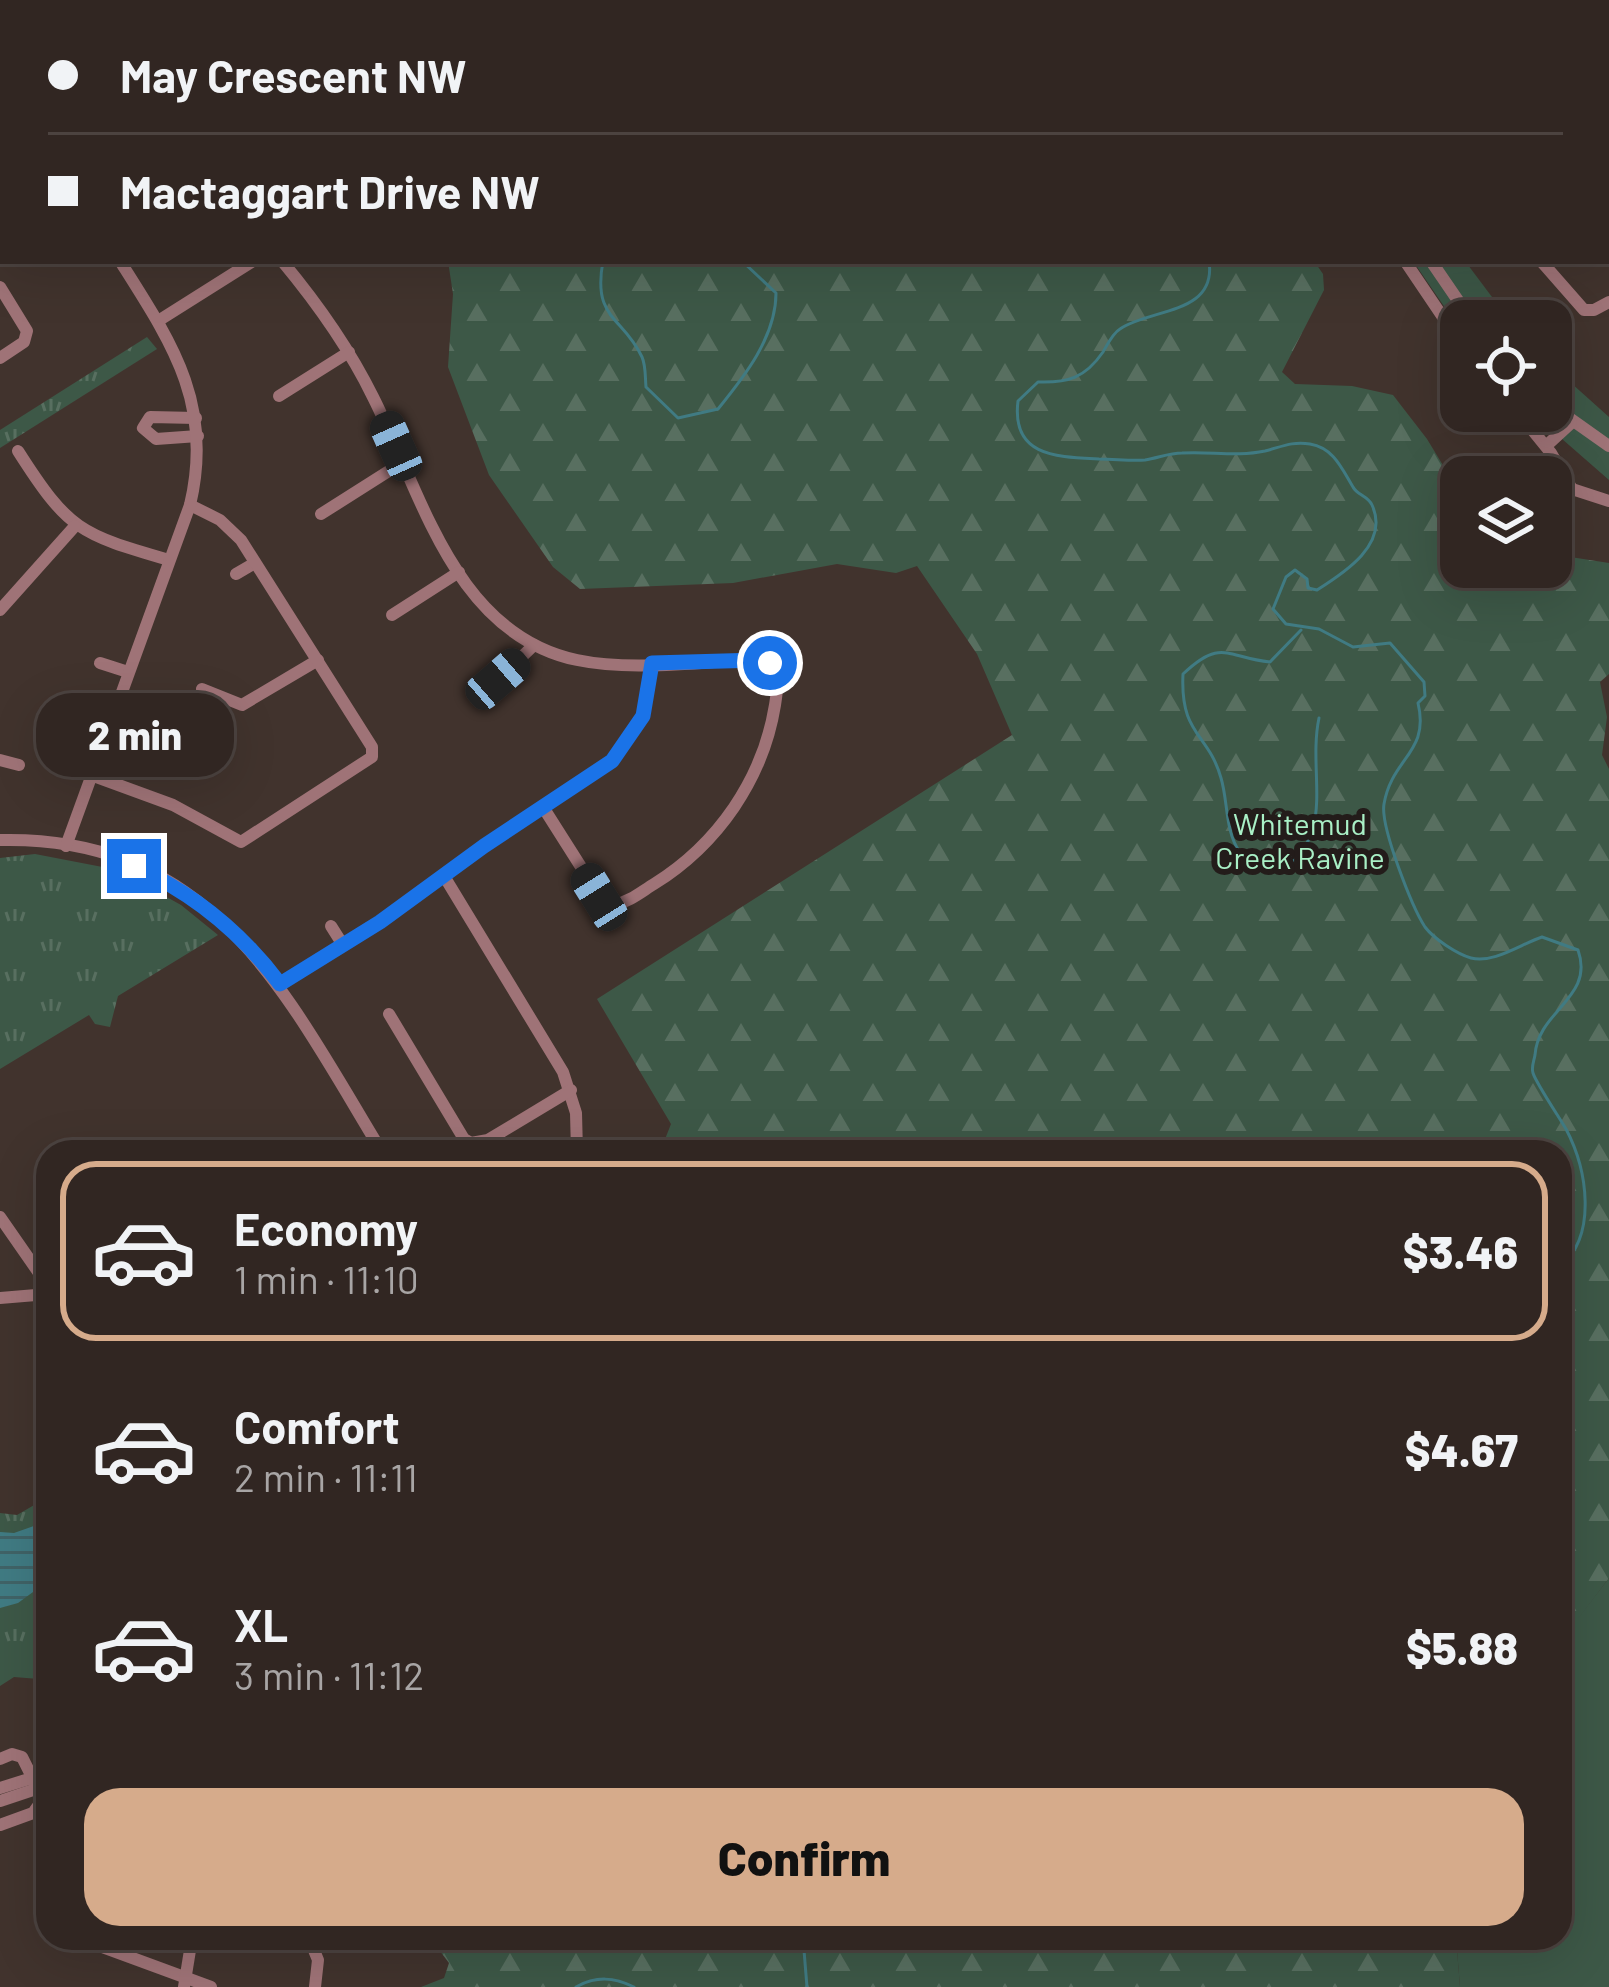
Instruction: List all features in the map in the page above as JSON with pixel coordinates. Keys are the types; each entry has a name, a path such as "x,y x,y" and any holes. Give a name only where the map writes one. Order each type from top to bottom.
{"street":[{"path":"66,846 190,506 198,436 187,380 122,264"},
{"path":"158,321 248,264"},
{"path":"284,264 349,352 430,523 487,610 534,645 592,663 759,660 770,663 776,672 777,696 768,739 755,772 725,820 676,869 627,901 614,905 599,897 543,807"},
{"path":"1407,264 1440,313"},
{"path":"1433,264 1458,300"},
{"path":"1542,264 1587,311 1609,302"},
{"path":"0,287 27,331 24,342 0,358"},
{"path":"279,396 349,352"},
{"path":"196,418 151,417 143,428 156,439 198,436"},
{"path":"1572,424 1609,446"},
{"path":"1534,432 1572,489 1609,501"},
{"path":"1546,446 1561,432"},
{"path":"18,451 45,493 75,526 110,543 169,560"},
{"path":"321,514 403,462"},
{"path":"91,775 173,805 233,840 246,839 372,758 372,747 256,563 227,526 190,506"},
{"path":"0,610 75,526"},
{"path":"236,574 256,563"},
{"path":"392,615 459,572"},
{"path":"478,699 534,645"},
{"path":"202,689 242,705 318,661"},
{"path":"100,663 128,672"},
{"path":"280,984 601,770 626,745 647,704 652,663"},
{"path":"0,760 19,765"},
{"path":"0,840 66,846 112,857 171,884 236,934 280,984 375,1140"},
{"path":"445,876 571,1090 577,1140"},
{"path":"331,926 343,945"},
{"path":"389,1015 466,1140"},
{"path":"490,1140 571,1090"},
{"path":"0,1217 36,1272"},
{"path":"0,1298 36,1292"},
{"path":"0,1759 12,1754 22,1757 36,1773"},
{"path":"0,1788 36,1781"},
{"path":"0,1801 36,1783"},
{"path":"0,1826 36,1810"},
{"path":"107,1950 185,1983 211,1987"},
{"path":"185,1983 190,1950"},
{"path":"314,1950 315,1987"}],"green space":[{"name":"Whitemud Creek Ravine","path":"448,264 1316,264 1323,274 1324,290 1282,372 1295,384 1352,386 1393,395 1427,439 1440,460 1440,588 1572,588 1572,557 1609,563 1609,674 1600,682 1607,717 1602,755 1609,769 1609,1578 1578,1619 1572,1621 1572,1140 665,1140 671,1124 597,999 1012,735 977,654 917,566 896,573 837,564 733,583 580,589 553,567 489,475 448,367 453,294"},
{"path":"1415,264 1467,264 1494,300 1440,300"},
{"path":"147,337 157,349 0,448 0,430"},
{"path":"1572,384 1609,417 1609,480 1554,432 1572,432"},
{"path":"35,854 118,870 181,905 218,935 118,996 110,1027 95,1024 89,1015 0,1069 0,858"},
{"path":"36,1504 36,1679 14,1677 0,1686 0,1513 17,1515"},
{"path":"1609,1578 1609,1987 1460,1987 1457,1950 1572,1950 1572,1621"},
{"path":"439,1950 1457,1950 1460,1987 421,1987 444,1978 449,1963"}],"water":[{"path":"36,1525 36,1590 18,1603 0,1608 0,1532"}],"waterway":[{"path":"603,264 605,306 642,357 646,387 678,418 718,409 765,341 776,293 745,264"},
{"path":"1209,264 1209,279 1193,301 1120,329 1096,361 1075,377 1038,382 1018,401 1022,433 1029,443 1053,455 1128,460 1177,453 1255,453 1310,444 1331,455 1355,490 1370,502 1375,532 1361,556 1317,590 1308,588 1307,579 1295,570 1286,577 1273,609 1286,624 1319,629 1353,647 1390,643 1424,682 1425,696 1418,703 1419,733 1388,788 1384,815 1405,885 1429,932 1471,958 1498,956 1542,937 1578,950 1579,980 1545,1026 1532,1068 1571,1140"},
{"path":"1301,630 1270,662 1216,653 1183,674 1186,710 1216,763 1234,843 1256,866 1279,872 1308,840 1317,802 1319,718"},
{"path":"1572,1143 1585,1201 1580,1238 1572,1254"},
{"path":"804,1950 807,1987"},
{"path":"576,1987 605,1979 634,1987"}],"route":[{"path":"134,866 208,909 250,947 280,984 380,922 612,761 643,716 652,663 770,663"}]}
